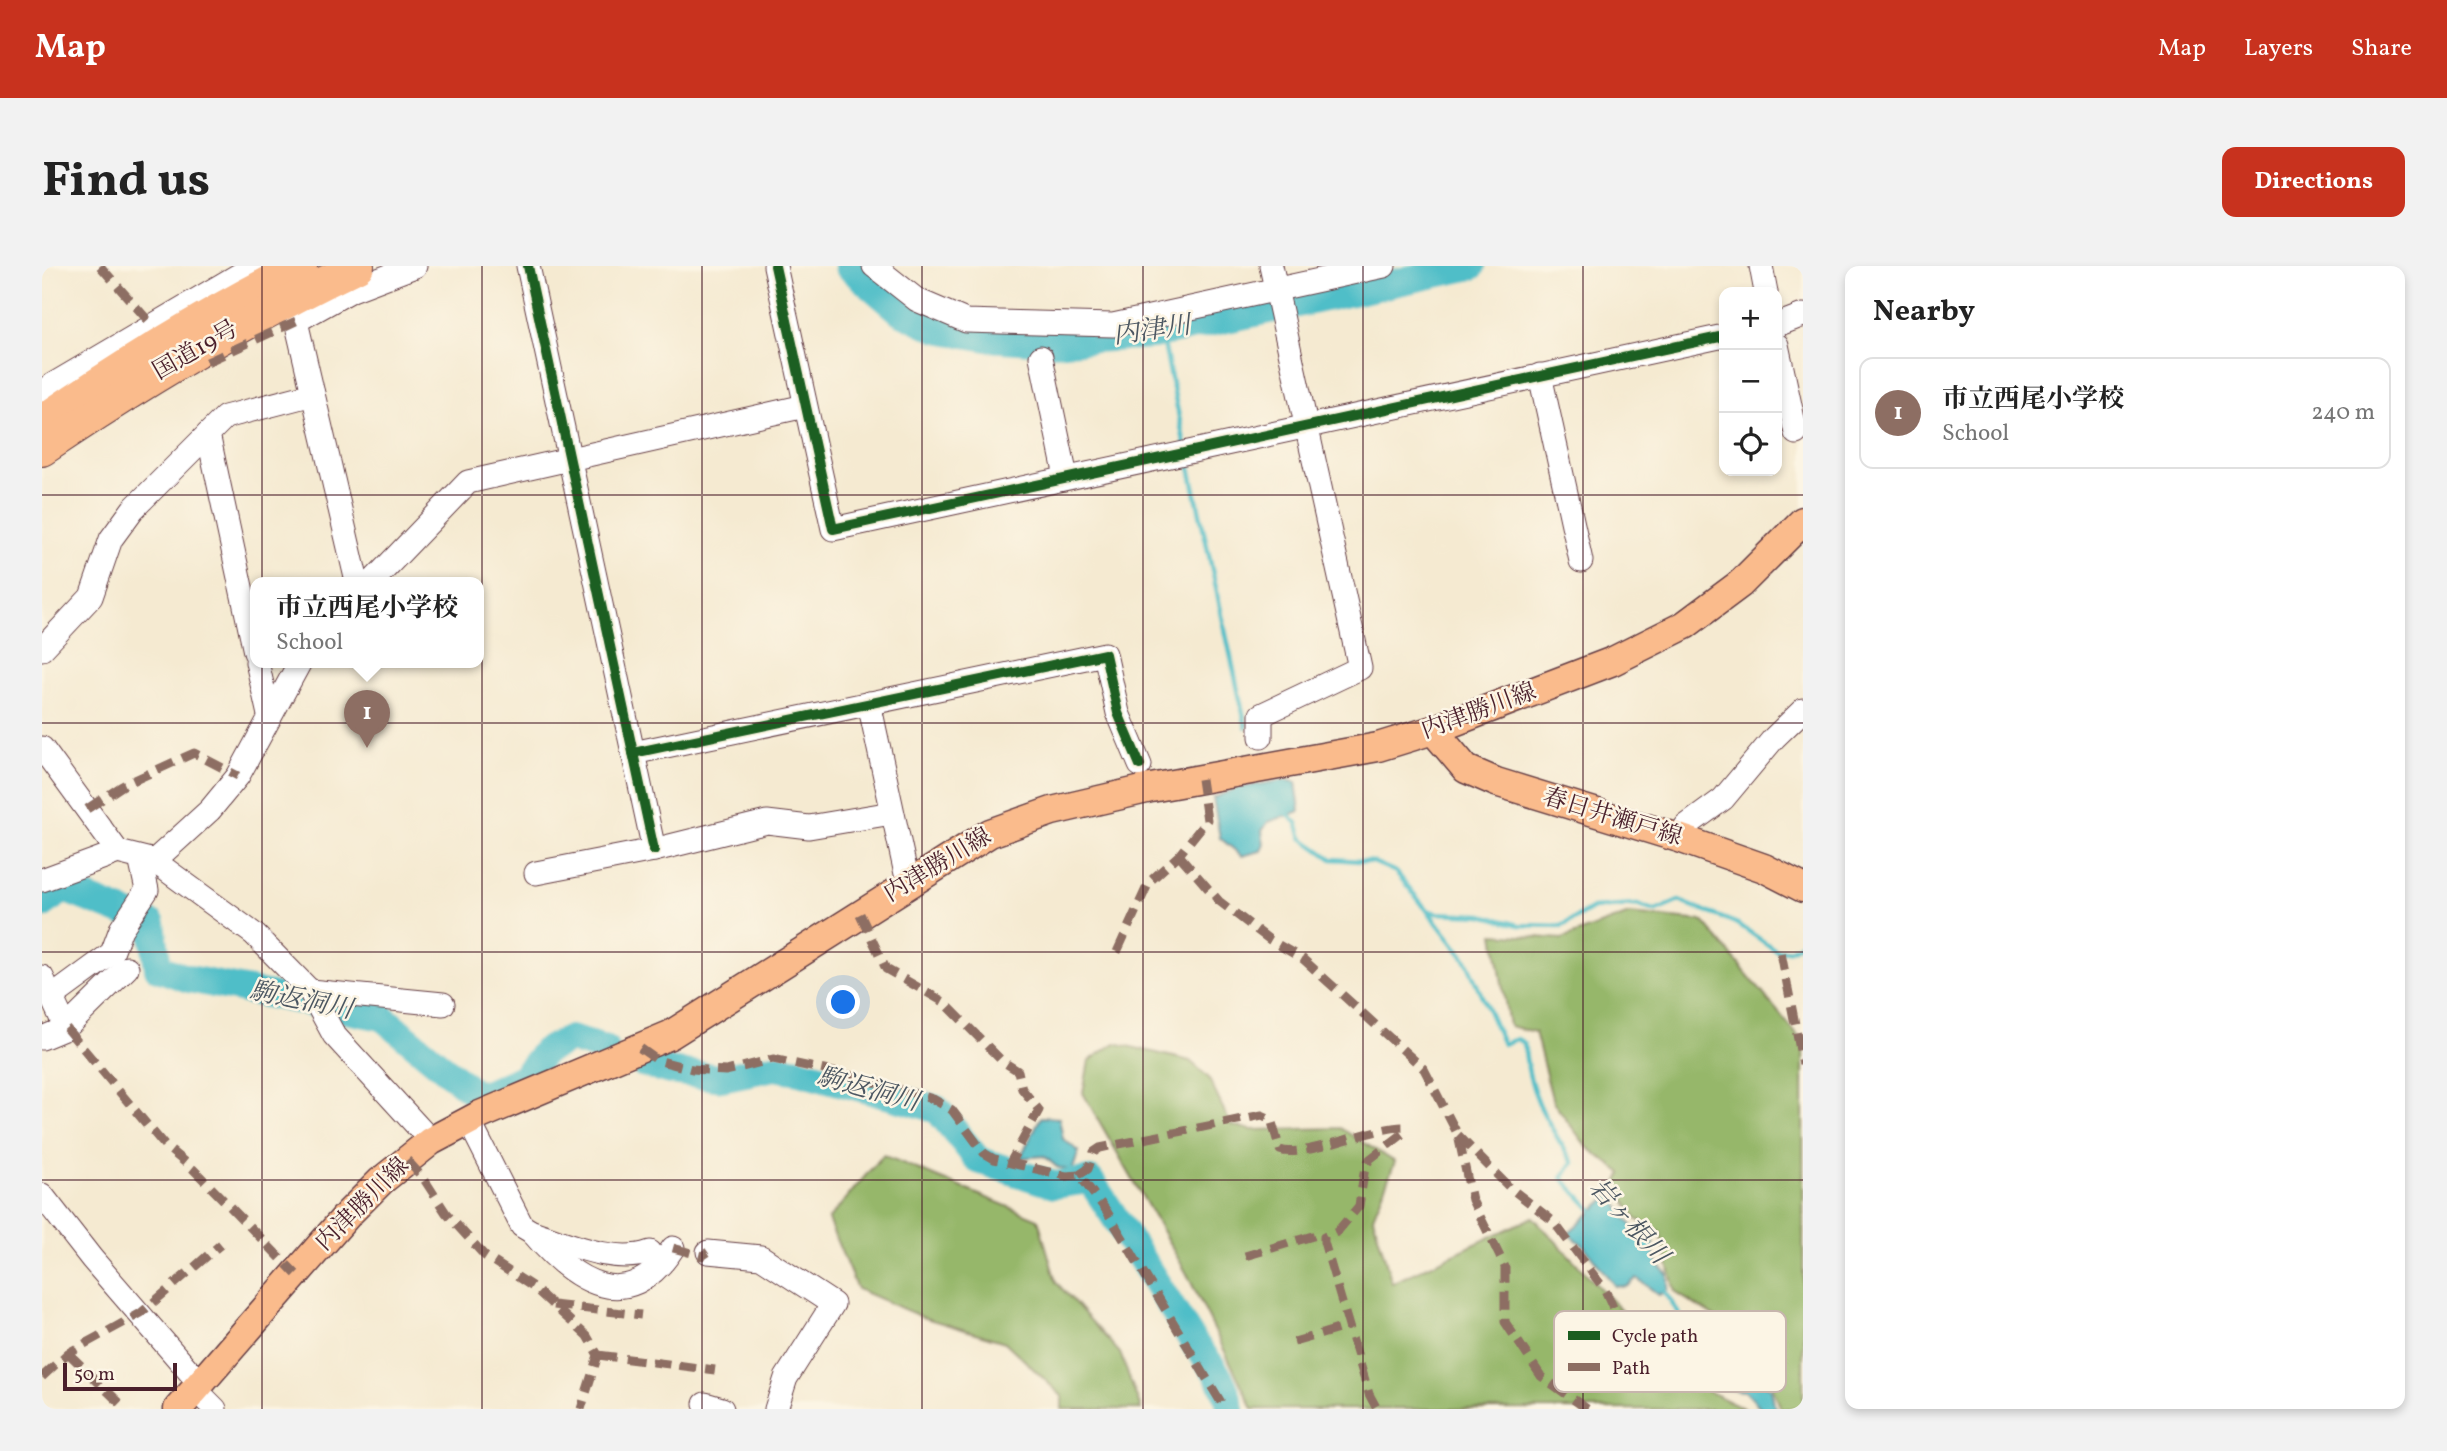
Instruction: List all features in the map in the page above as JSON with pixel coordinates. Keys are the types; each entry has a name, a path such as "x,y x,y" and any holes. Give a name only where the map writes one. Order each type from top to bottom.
{"highway":[{"name":"国道19号","path":"42,421 121,367 258,287 301,266"},
{"name":"国道19号","path":"42,450 137,386 267,310 358,266"}],"main road":[{"name":"内津勝川線","path":"197,1398 349,1213 380,1181 431,1141 469,1121 670,1035 990,833 1052,811 1151,788 1378,747 1433,730 1614,661 1685,625 1740,584 1803,521"},
{"name":"春日井瀬戸線","path":"1433,730 1466,769 1496,782 1679,838 1764,868 1803,888"}],"street":[{"path":"42,390 254,266"},
{"path":"356,577 296,321 352,290 415,266"},
{"path":"528,266 654,850"},
{"path":"775,266 833,529 1719,337"},
{"path":"874,266 917,300 966,321 1114,325 1274,277 1384,266"},
{"path":"1760,266 1765,287"},
{"path":"1261,737 1261,715 1360,668 1274,277"},
{"path":"1782,323 1803,315"},
{"path":"1778,350 1796,433"},
{"path":"1041,357 1066,477"},
{"path":"1540,376 1581,561"},
{"path":"42,649 90,597 111,539 133,509 225,417 313,394"},
{"path":"377,577 468,481 805,406"},
{"path":"208,434 250,629"},
{"path":"633,753 1105,654 1118,713 1140,765"},
{"path":"258,668 269,715"},
{"path":"42,880 137,857 211,810 238,776 296,668"},
{"path":"869,703 908,883"},
{"path":"1679,838 1686,826 1723,799 1774,738 1803,710"},
{"path":"42,748 137,857 254,934 310,991 334,1035 431,1141"},
{"path":"536,873 654,850 767,822 809,827 892,813"},
{"path":"66,1028 47,987 112,953 121,929 147,890 137,857"},
{"path":"42,1038 66,1028 127,968"},
{"path":"310,991 443,1004"},
{"path":"469,1121 522,1226 532,1232 632,1259 650,1252"},
{"path":"42,1195 197,1398"},
{"path":"532,1232 553,1257 584,1280 602,1287 621,1286 654,1273 673,1248"},
{"path":"708,1252 761,1256 833,1304 786,1378 776,1409"}],"green space":[{"path":"1629,914 1703,921 1803,1042 1803,1409 1781,1409 1775,1392 1786,1392 1786,1311 1705,1311 1675,1292 1660,1232 1636,1219 1616,1185 1622,1173 1587,1147 1553,1102 1535,1032 1509,1026 1494,934 1562,939"},
{"path":"1115,1043 1190,1061 1208,1077 1231,1125 1251,1130 1340,1128 1395,1162 1373,1217 1392,1283 1533,1217 1621,1311 1554,1311 1554,1392 1710,1392 1745,1409 1253,1409 1187,1274 1083,1093 1089,1061"},
{"path":"883,1155 1038,1219 1056,1282 1120,1353 1141,1409 1062,1409 1062,1396 1005,1342 922,1317 857,1289 828,1220"}],"water":[{"path":"1285,780 1296,782 1300,811 1268,822 1262,831 1264,844 1261,851 1242,856 1220,838 1213,798 1238,788"},
{"path":"1041,1117 1059,1118 1063,1139 1079,1151 1072,1171 1057,1167 1044,1156 1020,1158"},
{"path":"1614,1192 1624,1215 1639,1233 1655,1234 1655,1256 1668,1275 1668,1289 1659,1295 1637,1278 1626,1287 1615,1286 1583,1245 1568,1233"},
{"path":"1746,1392 1772,1392 1775,1409 1762,1409"}],"waterway":[{"name":"内津川","path":"848,266 900,311 938,329 987,338 1050,342 1153,335 1472,266"},
{"path":"1153,335 1164,344 1185,446"},
{"path":"1188,458 1246,727"},
{"path":"1286,812 1297,823 1302,838 1332,859 1373,862 1396,872 1427,910 1436,913 1482,915 1519,925 1562,926 1593,908 1637,905 1656,911 1679,901 1738,924 1777,951 1790,950 1803,942"},
{"name":"駒返洞川","path":"42,905 64,889 152,924 158,968 189,979 382,1017 474,1093 486,1094 524,1077 545,1051 570,1039 605,1049"},
{"name":"岩ヶ根川","path":"1427,910 1466,960 1503,1044 1517,1039 1524,1043 1530,1078 1540,1106 1573,1163 1562,1178 1597,1215"},
{"name":"駒返洞川","path":"642,1063 670,1071 721,1078 774,1067 799,1071 937,1109 978,1160 1054,1185 1090,1180 1219,1377 1231,1409"},
{"name":"岩ヶ根川","path":"1661,1287 1677,1311"}],"marked path":[{"path":"100,266 152,325"},
{"path":"207,362 296,321"},
{"path":"87,809 122,786 194,753 238,776"},
{"path":"1117,952 1149,882 1179,855 1207,820 1201,779"},
{"path":"1179,855 1219,901 1270,940 1303,959 1424,1069 1458,1135 1472,1200 1505,1267 1505,1322 1541,1376 1554,1385"},
{"path":"860,914 886,969 944,1002 1002,1061 1018,1071 1022,1089 1039,1110 1010,1163"},
{"path":"1781,953 1803,1065"},
{"path":"66,1028 165,1146 193,1169 296,1274"},
{"path":"640,1048 657,1060 692,1069 726,1071 773,1059 853,1076 933,1099 952,1110 984,1153 994,1159 1066,1176 1079,1175 1106,1210 1225,1409"},
{"path":"1079,1175 1088,1169 1094,1152 1100,1148 1262,1115 1271,1119 1280,1150 1291,1152 1403,1127 1404,1133 1370,1159 1365,1167 1359,1206 1337,1232 1324,1237 1369,1394 1377,1409"},
{"path":"1458,1135 1509,1187 1553,1221 1605,1290 1615,1311"},
{"path":"407,1160 424,1179 446,1213 485,1256 533,1287 587,1336 598,1355 581,1409"},
{"path":"1245,1256 1316,1235 1324,1237"},
{"path":"42,1377 68,1353 141,1313 221,1244"},
{"path":"673,1248 702,1256 708,1252"},
{"path":"553,1305 641,1315"},
{"path":"1294,1342 1349,1326"},
{"path":"68,1353 126,1409"},
{"path":"598,1355 715,1370"},
{"path":"1563,1392 1587,1409"}],"cycle path":[{"path":"528,266 654,850"},
{"path":"775,266 833,529 1719,337"},
{"path":"633,753 1105,654 1118,713 1140,765"}],"place":[{"name":"市立西尾小学校","path":"367,748"}]}
